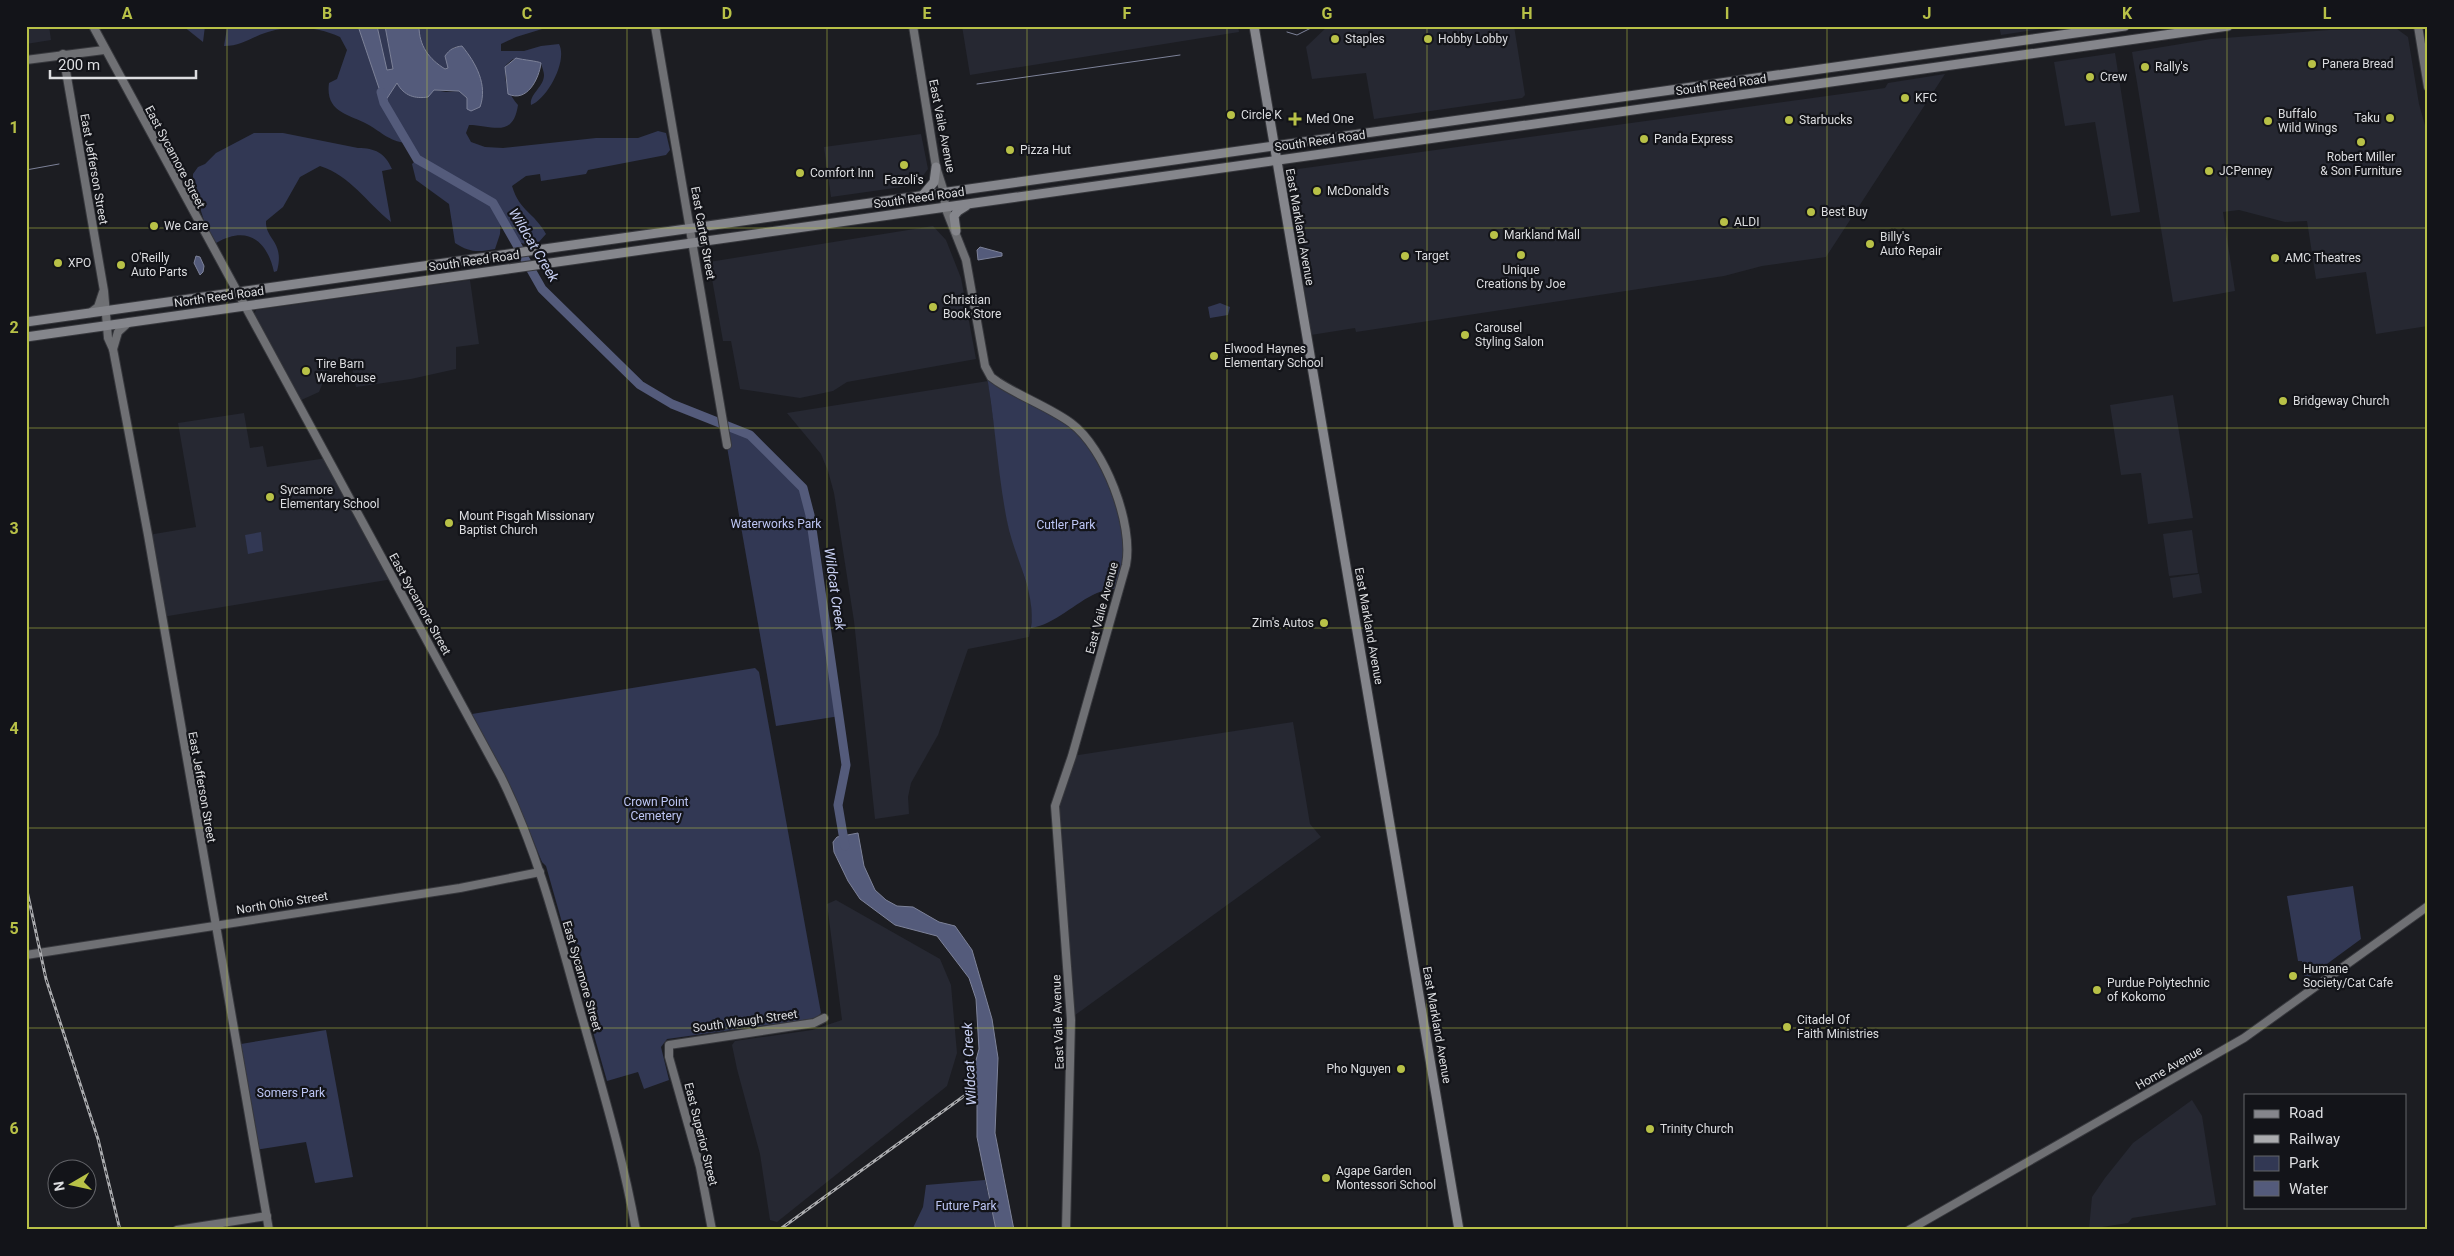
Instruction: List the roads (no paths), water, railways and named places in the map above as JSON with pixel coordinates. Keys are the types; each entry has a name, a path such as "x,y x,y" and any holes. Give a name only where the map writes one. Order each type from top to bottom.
{"main road":[{"name":"East Markland Avenue","path":"1254,26 1459,1230"},
{"name":"South Reed Road","path":"416,268 2124,26"},
{"name":"South Reed Road","path":"416,282 2228,26"},
{"path":"923,195 934,182 936,167"},
{"path":"956,231 954,216 958,211 974,203"},
{"name":"North Reed Road","path":"26,322 416,268"},
{"name":"North Reed Road","path":"26,337 416,282"}],"street":[{"name":"East Sycamore Street","path":"93,26 104,50 243,306 501,777 523,824 540,872 618,1147 636,1230"},
{"name":"East Carter Street","path":"654,26 691,228 727,445"},
{"name":"East Vaile Avenue","path":"913,26 936,167 944,192 947,217 956,231 966,260 985,366 988,372 1004,386 1072,424 1088,442 1104,466 1118,500 1128,548 1122,580 1085,710 1054,806 1072,1020 1066,1230"},
{"path":"2418,26 2428,87"},
{"path":"26,60 104,50"},
{"name":"East Jefferson Street","path":"63,54 107,311 106,326 113,349 148,535 269,1230"},
{"path":"89,314 100,303 103,288"},
{"path":"113,349 118,332 129,322"},
{"name":"North Ohio Street","path":"26,954 468,886 540,872"},
{"name":"Home Avenue","path":"1909,1230 2244,1038 2428,906"},
{"name":"South Waugh Street","path":"669,1046 814,1023 824,1018"},
{"name":"East Superior Street","path":"669,1046 669,1057 700,1167 712,1230"},
{"path":"177,1230 266,1216"}],"water":[{"path":"358,26 377,26 387,70 393,69 385,26 419,26 419,33 426,51 434,61 445,69 448,68 445,56 452,49 462,46 476,67 482,83 483,91 480,107 471,111 467,109 467,98 459,91 434,90 428,97 410,96 397,83 384,103"},
{"path":"516,58 541,63 538,76 531,88 521,95 515,96 508,94 505,67"},
{"path":"980,247 1002,253 1002,256 978,260 977,250"},
{"path":"196,256 200,257 204,266 203,272 200,275 194,263"},
{"path":"858,833 864,866 875,890 886,900 897,906 913,907 939,922 955,926 972,950 992,1019 998,1058 995,1133 1014,1230 996,1230 977,1137 977,1104 972,1075 979,1049 976,999 969,978 937,936 895,925 860,899 848,881 834,852 833,842 837,837"}],"waterway":[{"path":"1287,32 1297,35 1315,26"},
{"path":"977,84 1180,55"},
{"name":"Wildcat Creek","path":"381,92 384,103 417,159 493,203 542,289 640,385 672,404 750,435 803,488 810,515 846,765 838,805 845,846"},
{"path":"26,170 59,164"}],"railway":[{"path":"26,886 46,979 98,1139 120,1230"},
{"path":"779,1230 971,1091"}],"place":[{"name":"Staples","path":"1335,39"},
{"name":"Hobby Lobby","path":"1428,39"},
{"name":"Panera Bread","path":"2312,64"},
{"name":"Rally's","path":"2145,67"},
{"name":"Crew","path":"2090,77"},
{"name":"KFC","path":"1905,98"},
{"name":"Circle K","path":"1231,115"},
{"name":"Taku","path":"2390,118"},
{"name":"Med One","path":"1295,119"},
{"name":"Starbucks","path":"1789,120"},
{"name":"Buffalo Wild Wings","path":"2268,121"},
{"name":"Panda Express","path":"1644,139"},
{"name":"Robert Miller & Son Furniture","path":"2361,142"},
{"name":"Pizza Hut","path":"1010,150"},
{"name":"Fazoli's","path":"904,165"},
{"name":"JCPenney","path":"2209,171"},
{"name":"Comfort Inn","path":"800,173"},
{"name":"McDonald's","path":"1317,191"},
{"name":"Best Buy","path":"1811,212"},
{"name":"ALDI","path":"1724,222"},
{"name":"We Care","path":"154,226"},
{"name":"Markland Mall","path":"1494,235"},
{"name":"Billy's Auto Repair","path":"1870,244"},
{"name":"Unique Creations by Joe","path":"1521,255"},
{"name":"Target","path":"1405,256"},
{"name":"AMC Theatres","path":"2275,258"},
{"name":"XPO","path":"58,263"},
{"name":"O'Reilly Auto Parts","path":"121,265"},
{"name":"Christian Book Store","path":"933,307"},
{"name":"Carousel Styling Salon","path":"1465,335"},
{"name":"Elwood Haynes Elementary School","path":"1214,356"},
{"name":"Tire Barn Warehouse","path":"306,371"},
{"name":"Bridgeway Church","path":"2283,401"},
{"name":"Sycamore Elementary School","path":"270,497"},
{"name":"Mount Pisgah Missionary Baptist Church","path":"449,523"},
{"name":"Zim's Autos","path":"1324,623"},
{"name":"Humane Society/Cat Cafe","path":"2293,976"},
{"name":"Purdue Polytechnic of Kokomo","path":"2097,990"},
{"name":"Citadel Of Faith Ministries","path":"1787,1027"},
{"name":"Pho Nguyen","path":"1401,1069"},
{"name":"Trinity Church","path":"1650,1129"},
{"name":"Agape Garden Montessori School","path":"1326,1178"}],"park label":[{"name":"Waterworks Park","path":"776,524"},
{"name":"Cutler Park","path":"1066,525"},
{"name":"Crown Point Cemetery","path":"656,809"},
{"name":"Somers Park","path":"291,1093"},
{"name":"Future Park","path":"966,1206"}]}
